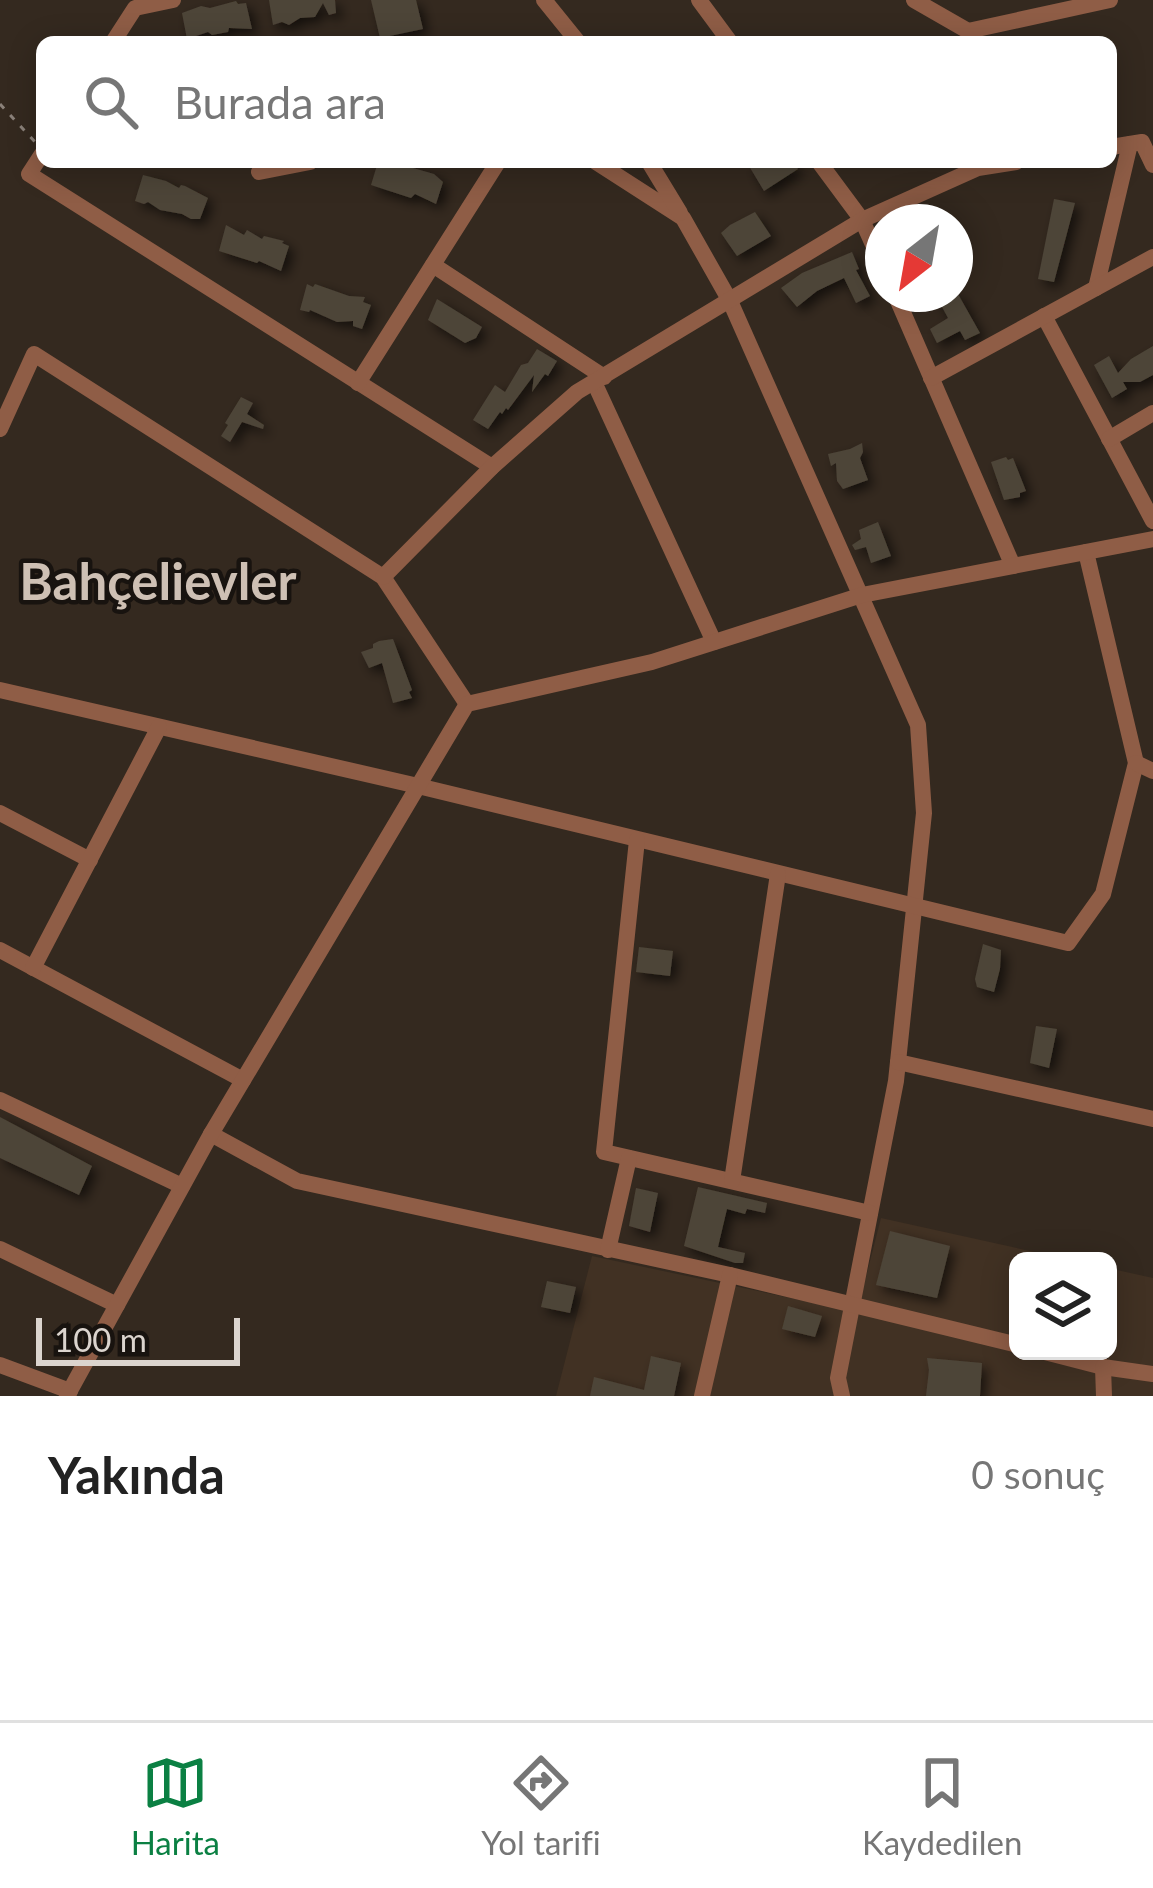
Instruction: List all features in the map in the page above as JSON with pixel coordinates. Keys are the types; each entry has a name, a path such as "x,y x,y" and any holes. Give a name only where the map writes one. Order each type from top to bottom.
{"street":[{"path":"117,36 135,8 173,0"},
{"path":"544,0 573,36"},
{"path":"699,0 726,36"},
{"path":"914,0 967,36"},
{"path":"972,36 1110,0"},
{"path":"1142,141 1153,165"},
{"path":"1096,288 1142,141"},
{"path":"36,161 29,174 492,467"},
{"path":"259,172 279,168"},
{"path":"358,383 494,168"},
{"path":"605,168 683,218"},
{"path":"654,168 730,301 919,725 924,813 898,1062 838,1378 842,1396"},
{"path":"823,168 865,227"},
{"path":"383,577 492,467 577,392 862,220 967,168"},
{"path":"931,378 1153,257"},
{"path":"433,265 599,379 714,642"},
{"path":"903,312 1013,566"},
{"path":"1044,316 1153,521"},
{"path":"0,429 34,354 383,577 467,704"},
{"path":"1109,439 1153,413"},
{"path":"0,1365 68,1393 211,1134 467,704 652,662 862,595 1153,539"},
{"path":"0,690 1068,943 1103,894 1144,767 1086,552"},
{"path":"33,968 159,727"},
{"path":"0,813 89,860"},
{"path":"637,840 604,1152 870,1213"},
{"path":"731,1181 778,874"},
{"path":"0,950 243,1080"},
{"path":"898,1062 1153,1119"},
{"path":"0,1100 182,1186"},
{"path":"211,1134 297,1181 730,1275 1009,1343"},
{"path":"608,1250 629,1158"},
{"path":"0,1249 117,1305"},
{"path":"702,1396 730,1275"},
{"path":"1078,1360 1153,1374"},
{"path":"1103,1366 1104,1396"}],"path":[{"path":"0,104 36,144"}],"shaded area":[{"path":"881,1218 1034,1252 1009,1252 1009,1360 1117,1360 1117,1270 1153,1278 1153,1396 556,1396 592,1256 857,1312"}],"building":[{"path":"269,0 335,0 336,13 329,15 323,3 315,17 273,25"},
{"path":"371,0 416,0 423,29 380,36"},
{"path":"246,3 252,29 186,36 182,13"},
{"path":"376,168 413,168 443,182 436,204 415,194 411,198 371,185"},
{"path":"750,168 798,169 764,191"},
{"path":"143,175 185,186 208,198 200,219 135,201"},
{"path":"1054,199 1075,203 1054,282 1038,279"},
{"path":"755,212 771,236 737,256 721,233"},
{"path":"226,225 244,235 247,230 262,239 284,241 289,246 281,271 219,251"},
{"path":"852,252 865,298 856,303 844,278 797,307 781,288 802,273"},
{"path":"307,284 365,297 363,302 371,305 362,329 353,326 353,321 337,322 300,310"},
{"path":"437,299 482,327 476,338 465,343 428,320"},
{"path":"945,312 968,312 980,333 965,340 960,331 937,343 930,329 948,318"},
{"path":"1153,346 1153,375 1140,382 1123,382 1127,389 1112,398 1094,365 1109,356 1118,373"},
{"path":"537,349 557,361 548,376 532,392 534,375 488,429 473,420 495,385 505,392"},
{"path":"241,397 253,403 247,414 264,425 263,429 242,422 230,442 221,436"},
{"path":"862,443 860,458 868,480 843,489 837,481 836,463 831,466 828,454"},
{"path":"1013,458 1026,491 1004,500 991,462"},
{"path":"878,522 891,556 871,563 866,547 855,550 852,545 861,539 859,530"},
{"path":"393,639 412,698 393,703 382,663 369,668 361,652"},
{"path":"983,944 1001,950 994,992 977,987 975,979"},
{"path":"639,947 673,951 670,976 636,972"},
{"path":"1036,1026 1057,1029 1049,1068 1030,1063"},
{"path":"0,1117 92,1166 79,1195 0,1158"},
{"path":"698,1187 767,1203 765,1213 727,1209 718,1247 745,1253 743,1263 684,1246"},
{"path":"636,1188 658,1193 650,1232 629,1226"},
{"path":"890,1231 950,1246 937,1298 876,1285"},
{"path":"547,1281 576,1287 570,1313 541,1307"},
{"path":"788,1306 822,1316 815,1337 782,1329"},
{"path":"651,1356 681,1363 674,1396 590,1396 594,1377 644,1390"},
{"path":"927,1358 982,1363 980,1396 926,1396"}],"district":[{"name":"Bahçelievler","path":"158,580"}]}
